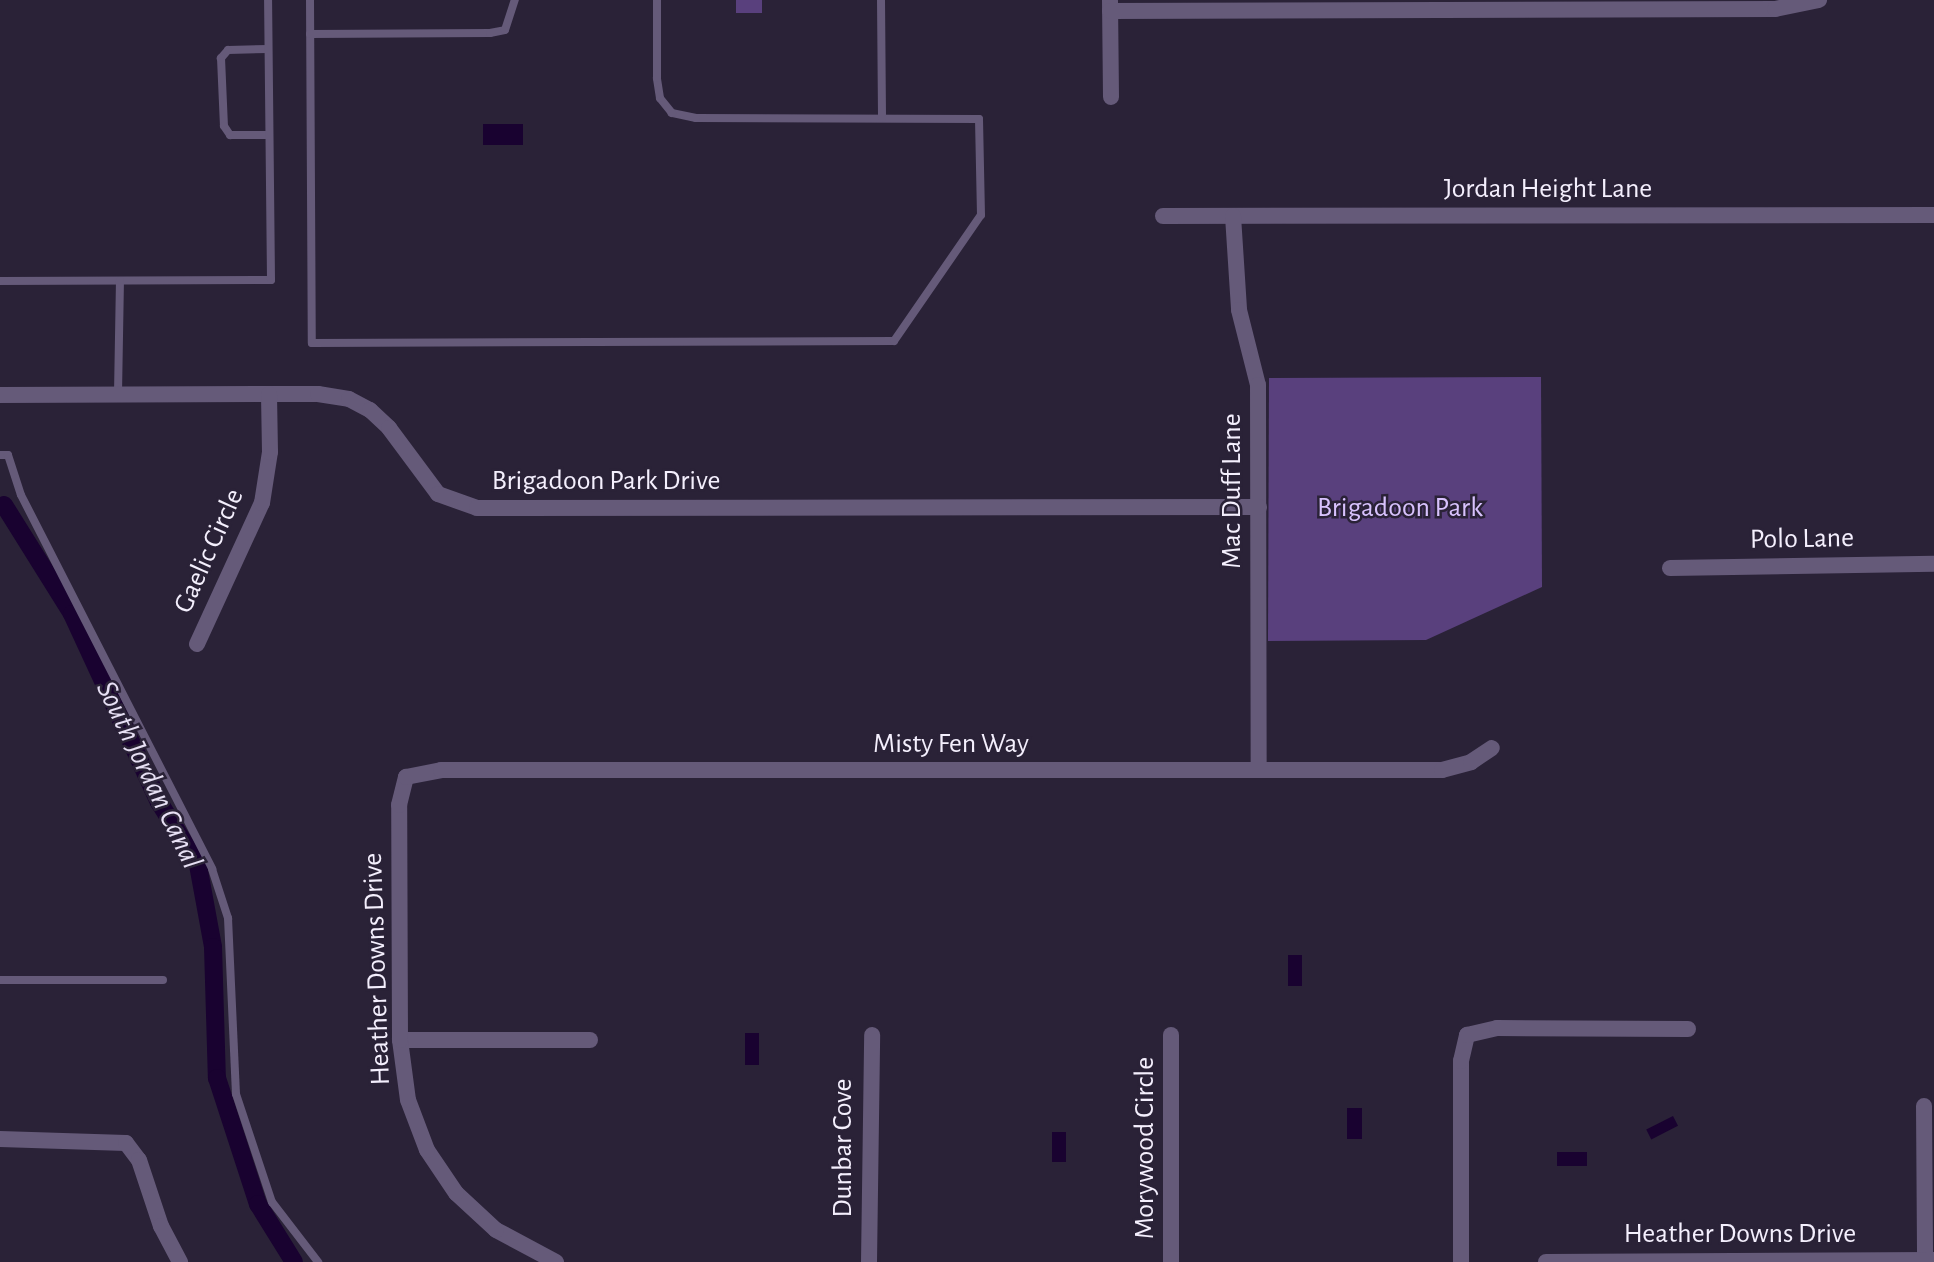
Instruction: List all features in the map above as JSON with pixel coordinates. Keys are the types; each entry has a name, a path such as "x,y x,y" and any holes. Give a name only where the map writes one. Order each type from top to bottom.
{"street":[{"path":"1111,97 1110,6 1774,5 1819,0"},
{"name":"Jordan Height Lane","path":"1163,215 1934,215"},
{"name":"Mac Duff Lane","path":"1233,215 1239,310 1258,385 1259,770"},
{"name":"Gaelic Circle","path":"197,644 262,503 270,452 269,394"},
{"name":"Brigadoon Park Drive","path":"0,396 318,394 349,399 370,410 438,494 477,508 1259,507"},
{"name":"Polo Lane","path":"1670,568 1934,564"},
{"name":"Misty Fen Way","path":"406,777 441,770 1442,770 1471,762 1492,748"},
{"name":"Heather Downs Drive","path":"406,777 399,805 400,1040 408,1100 440,1172 474,1212 496,1230 556,1262"},
{"path":"1461,1262 1461,1061 1467,1035 1497,1028 1688,1029"},
{"name":"Dunbar Cove","path":"869,1262 872,1035"},
{"name":"Morywood Circle","path":"1171,1035 1171,1262"},
{"path":"400,1040 590,1040"},
{"path":"1924,1106 1928,1261"},
{"path":"0,1139 126,1143 139,1160 161,1226 180,1262"},
{"name":"Heather Downs Drive","path":"1546,1262 1928,1261"}],"lane":[{"path":"0,281 271,280 268,0"},
{"path":"310,0 312,343 894,341 981,215 979,119 696,118 672,113 660,98 657,78 657,0"},
{"path":"310,34 490,33 505,30 516,0"},
{"path":"881,0 882,118"},
{"path":"268,49 228,50 221,58 223,125 230,135 269,135"},
{"path":"118,394 120,281"},
{"path":"0,455 8,455 21,495 212,869 228,918 236,1094 272,1202 318,1262"},
{"path":"0,980 163,980"}],"green space":[{"path":"736,0 762,0 762,13 736,13"},
{"name":"Brigadoon Park","path":"1541,377 1542,587 1426,640 1268,641 1269,378"}],"shaded area":[{"path":"483,124 523,124 523,145 483,145"},
{"path":"1288,955 1302,955 1302,986 1288,986"},
{"path":"745,1033 759,1033 759,1065 745,1065"},
{"path":"1347,1108 1362,1108 1362,1139 1347,1139"},
{"path":"1673,1116 1678,1126 1651,1139 1646,1130"},
{"path":"1052,1132 1066,1132 1066,1162 1052,1162"},
{"path":"1557,1152 1587,1152 1587,1166 1557,1166"}],"waterway":[{"name":"South Jordan Canal","path":"4,505 72,614 159,802 198,865 213,947 217,1078 258,1204 294,1262"}]}
